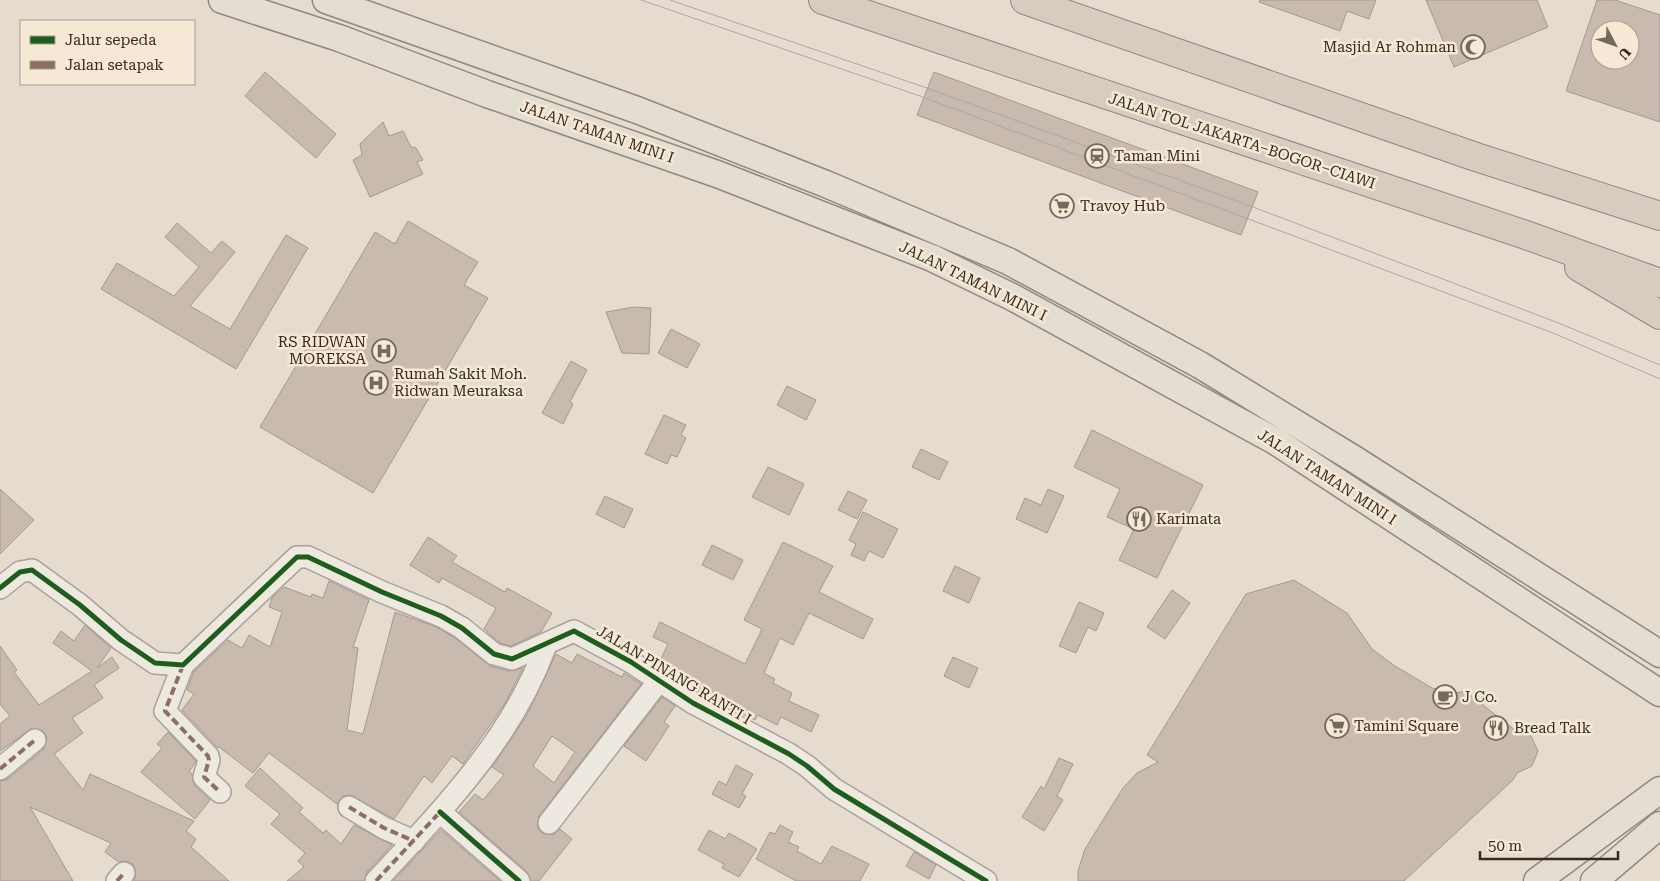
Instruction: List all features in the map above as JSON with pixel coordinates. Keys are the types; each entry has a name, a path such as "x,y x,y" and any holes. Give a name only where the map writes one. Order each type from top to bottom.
{"highway":[{"name":"JALAN TOL JAKARTA–BOGOR–CIAWI","path":"823,0 1523,234 1660,283"},
{"path":"1024,0 1476,157 1660,216"},
{"path":"1523,234 1660,314"}],"main road":[{"name":"JALAN TAMAN MINI I","path":"222,0 339,38 494,96 717,174 932,258 1012,297 1275,441 1659,694"},
{"name":"JALAN TAMAN MINI I","path":"326,0 637,110 826,184 1008,261 1200,365 1354,459 1660,654"},
{"path":"1537,881 1657,789"},
{"path":"1594,881 1660,825"}],"street":[{"name":"JALAN PINANG RANTI I","path":"183,665 297,557 308,557 382,592 441,616 462,628 494,654 512,659 574,631 630,662 658,682 788,754 807,766 834,789 977,879"},
{"path":"0,588 20,572 32,570 80,605 121,640 155,663 183,665 164,711 208,756 209,760 204,777 220,792"},
{"path":"376,881 478,769 517,710 536,672 546,644"},
{"path":"549,823 658,682"},
{"path":"0,769 35,740"},
{"path":"349,807 384,828 414,841"},
{"path":"440,812 519,881"}],"building":[{"path":"1260,0 1376,0 1369,19 1347,11 1340,31 1259,2"},
{"name":"Masjid Ar Rohman","path":"1426,0 1537,0 1548,27 1454,67"},
{"path":"1597,0 1615,0 1660,15 1660,122 1566,91 1590,21 1590,70 1640,70 1640,20 1590,20"},
{"path":"265,72 336,134 316,158 245,96"},
{"path":"934,72 1258,192 1241,235 917,115"},
{"path":"383,122 389,136 403,131 411,147 416,148 423,160 417,162 423,174 370,197 353,160 362,155 360,144"},
{"path":"408,221 478,262 464,285 488,298 373,493 260,427 375,232 395,244"},
{"path":"177,223 211,253 222,241 235,252 190,306 230,329 286,235 308,248 236,369 101,289 117,263 174,296 199,267 165,237"},
{"path":"634,307 651,308 649,354 622,353 606,312"},
{"path":"671,329 700,344 687,368 658,353"},
{"path":"571,361 587,370 570,402 573,404 563,424 542,413"},
{"path":"787,386 816,400 806,420 777,405"},
{"path":"664,415 686,425 681,435 686,438 677,457 671,455 667,464 645,454"},
{"path":"1092,430 1203,485 1157,578 1119,560 1134,529 1107,517 1120,489 1074,467"},
{"path":"921,449 948,462 939,480 912,467"},
{"path":"768,467 804,484 789,515 752,497"},
{"path":"0,489 34,520 0,554"},
{"path":"1048,489 1064,496 1047,533 1016,519 1025,498 1041,505"},
{"path":"848,491 867,500 857,519 838,510"},
{"path":"605,496 633,509 624,528 596,514"},
{"path":"863,512 898,529 883,558 869,551 864,561 851,555 856,544 849,540"},
{"path":"428,537 457,556 452,562 505,592 507,588 552,613 541,632 511,646 500,643 484,629 496,608 442,578 439,583 410,565"},
{"path":"783,542 833,566 819,592 873,619 863,639 809,613 793,645 780,638 764,673 775,679 773,683 792,693 789,701 819,715 811,732 781,717 777,725 758,715 755,720 699,692 658,665 668,644 653,637 660,622 745,664 762,629 744,620"},
{"path":"712,545 743,560 733,580 702,565"},
{"path":"955,566 980,578 969,603 943,591"},
{"name":"Tamini Square","path":"1294,580 1347,613 1372,649 1395,666 1432,688 1457,693 1465,691 1515,730 1531,736 1538,751 1532,766 1517,773 1513,780 1404,881 1078,881 1078,871 1085,849 1123,788 1137,773 1158,762 1147,755 1246,594"},
{"path":"329,581 369,600 353,647 358,648 347,730 363,734 395,612 436,627 455,638 490,666 509,671 523,668 504,705 463,764 452,756 432,783 424,776 394,819 350,795 343,796 337,804 269,753 253,773 218,748 182,710 194,694 187,690 194,672 228,640 242,648 249,635 270,647 282,612 269,607 272,598 284,587 311,597 312,594 323,598"},
{"path":"1172,590 1190,603 1165,639 1147,627"},
{"path":"1079,602 1104,613 1096,631 1088,627 1076,653 1059,646"},
{"path":"85,625 111,648 97,668 112,657 119,668 94,685 103,698 72,718 83,733 54,754 83,790 90,774 194,821 186,831 196,839 191,847 229,881 134,881 136,875 133,864 126,861 119,862 105,852 111,843 30,807 73,881 0,881 0,781 8,779 43,750 47,738 44,732 32,728 0,751 0,724 10,716 0,704 0,646 17,670 14,672 39,705 92,671 53,643 61,631 74,641"},
{"path":"556,654 572,663 577,654 622,677 624,673 641,684 539,816 537,827 542,833 553,835 560,829 572,839 539,881 531,881 527,872 459,812 475,794 483,800 504,775 492,767 526,717","holes":["552,736 575,752 554,783 533,766"]},
{"path":"953,657 978,668 969,688 944,676"},
{"path":"662,697 675,706 664,722 669,726 646,761 624,746"},
{"path":"168,732 196,761 189,772 192,774 195,786 210,800 195,819 141,772 162,748 157,744"},
{"path":"1059,758 1073,764 1057,796 1063,800 1044,831 1022,817 1041,786 1044,789"},
{"path":"736,765 753,774 742,794 746,796 739,808 712,794 719,781 726,785"},
{"path":"260,768 303,808 299,812 323,833 326,830 341,844 354,825 392,845 367,872 364,881 287,881 304,867 298,861 305,853 271,824 280,814 245,786"},
{"path":"780,825 793,832 788,842 799,847 797,851 821,864 832,846 869,864 860,881 796,881 756,859 770,832 775,834"},
{"path":"441,830 500,881 393,881"},
{"path":"709,830 725,839 729,833 757,849 739,877 722,868 724,864 698,850"},
{"path":"914,852 936,865 929,879 906,866"}],"tram line":[{"path":"641,0 920,96 1553,333 1660,379"},
{"path":"670,0 924,87 1253,207 1556,322 1660,365"}],"marked path":[{"path":"183,665 165,711 208,756 209,760 204,777 220,792"},
{"path":"0,769 35,740"},
{"path":"349,807 384,828 414,841"},
{"path":"376,881 440,812 442,813"},
{"path":"117,881 124,873"}],"cycle path":[{"path":"0,588 20,572 32,570 80,605 121,640 155,663 183,665 297,557 308,557 382,592 441,616 462,628 494,654 512,659 574,631 631,662 693,703 789,754 807,766 834,789 986,881"},
{"path":"440,812 519,881"}],"place":[{"name":"Masjid Ar Rohman","path":"1473,47"},
{"name":"Taman Mini","path":"1097,156"},
{"name":"Travoy Hub","path":"1062,206"},
{"name":"RS RIDWAN MOREKSA","path":"384,351"},
{"name":"Rumah Sakit Moh. Ridwan Meuraksa","path":"376,383"},
{"name":"Karimata","path":"1139,519"},
{"name":"J Co.","path":"1445,697"},
{"name":"Tamini Square","path":"1337,726"},
{"name":"Bread Talk","path":"1496,728"}]}
